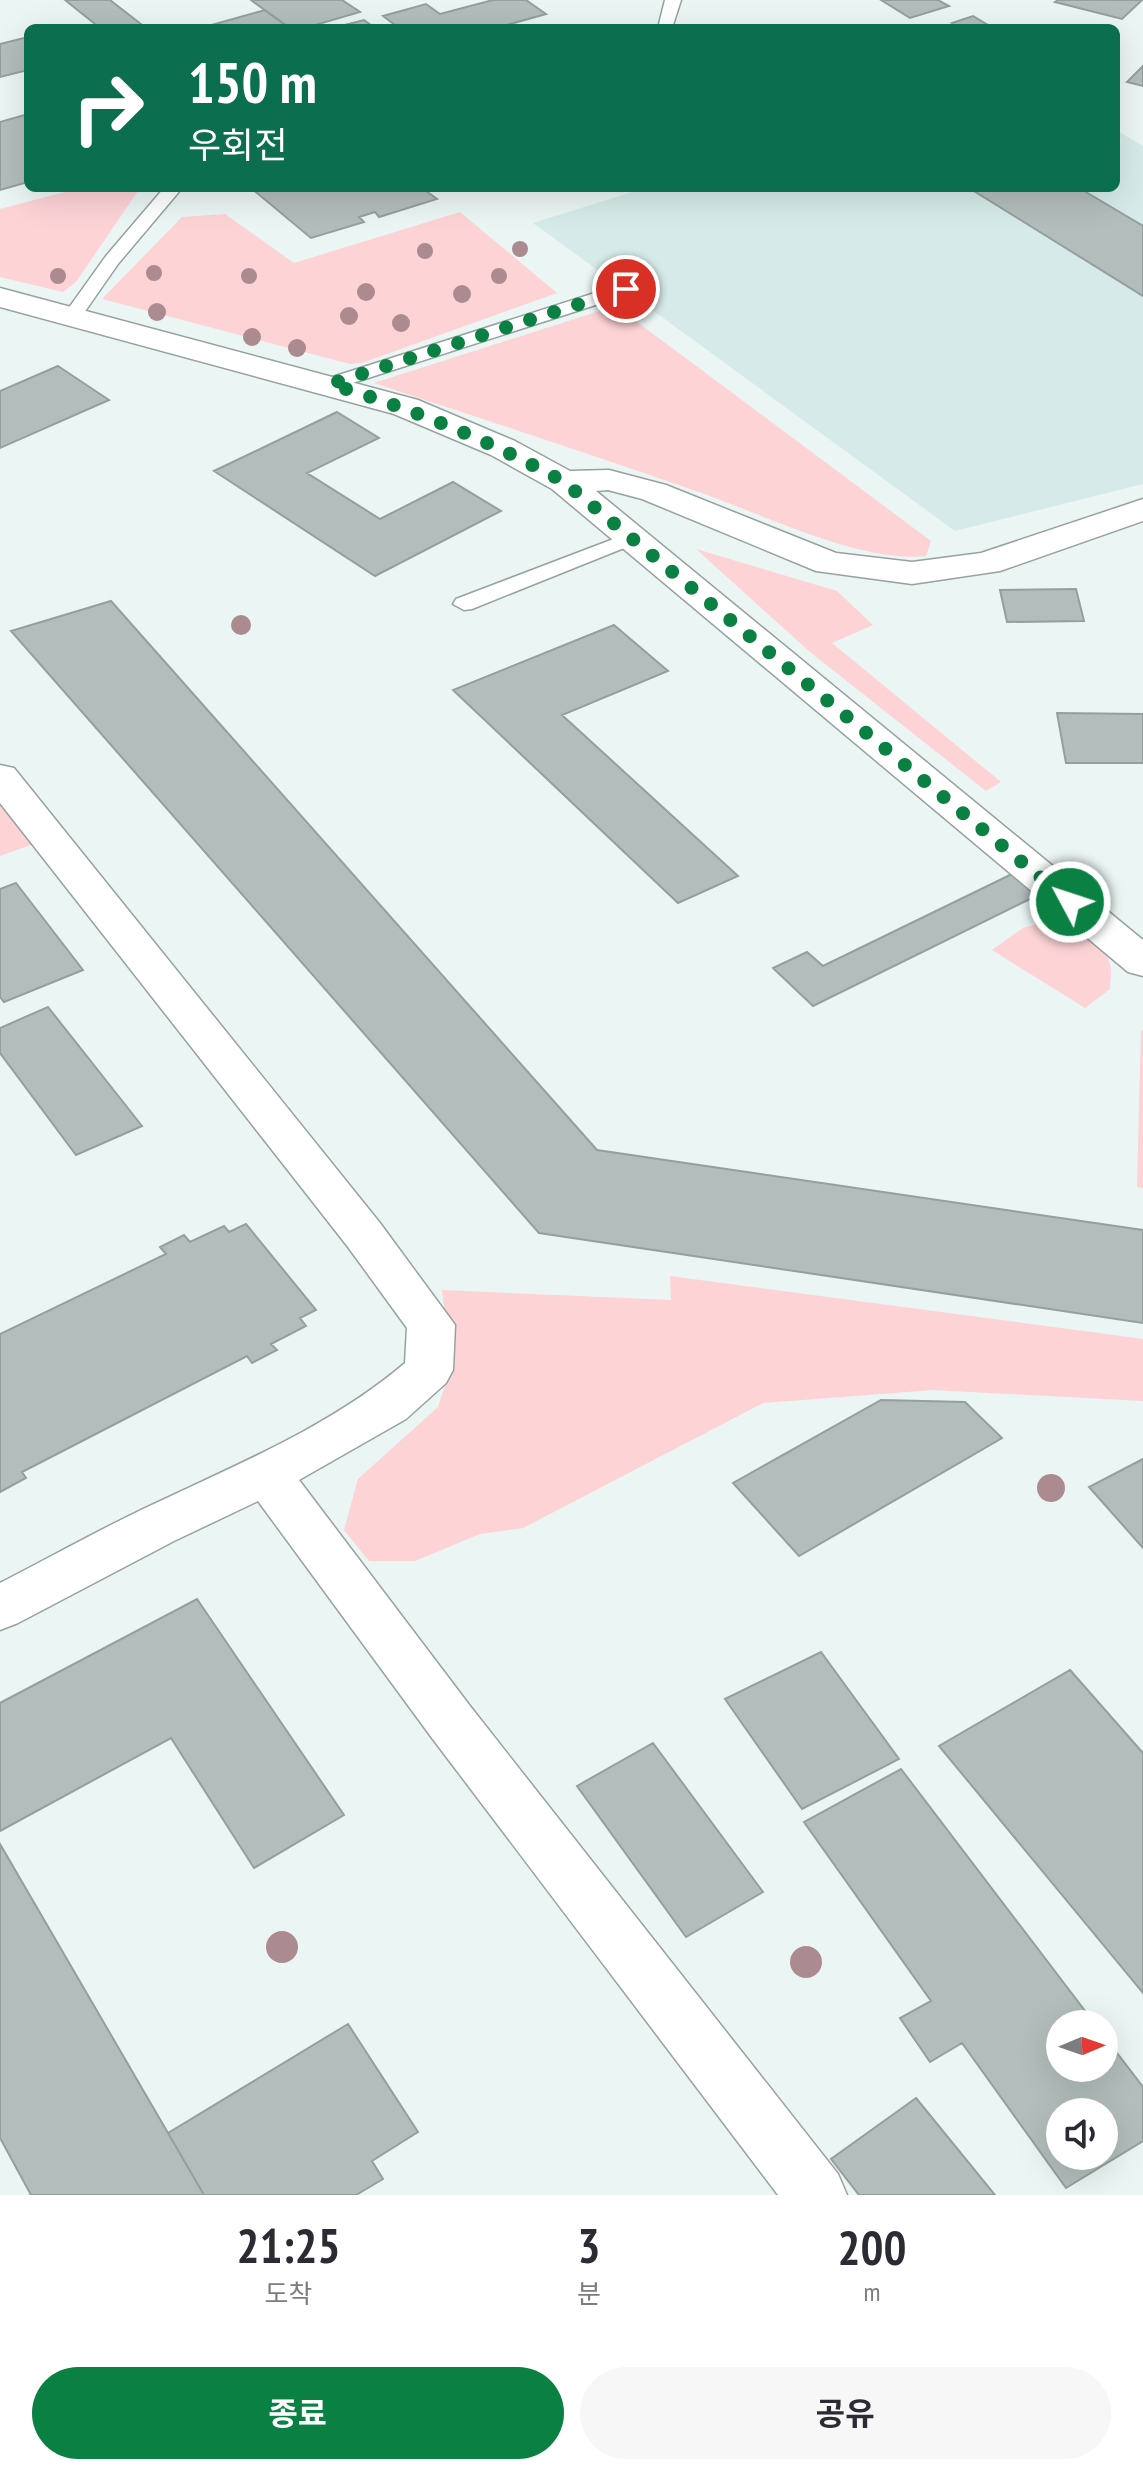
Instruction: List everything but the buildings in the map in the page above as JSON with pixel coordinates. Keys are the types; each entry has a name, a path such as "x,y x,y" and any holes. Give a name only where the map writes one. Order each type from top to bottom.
{"street":[{"path":"0,297 330,384 433,419 503,448 564,482 1143,962"},
{"path":"564,482 609,480 654,492 829,563 912,573 987,563 1143,509"},
{"path":"0,777 364,1235 431,1325 429,1370 389,1405 266,1474 156,1526 0,1608"},
{"path":"266,1474 451,1722 816,2195"}],"lane":[{"path":"666,24 673,0"},
{"path":"72,316 112,260 170,192"},
{"path":"330,384 626,289"},
{"path":"464,604 632,538"}],"shaded area":[{"path":"1120,132 1143,146 1143,484 955,531 533,223 632,192 1120,192"},
{"path":"65,192 137,192 76,282 63,292 0,277 0,209"},
{"path":"460,212 557,293 362,363 350,364 102,299 182,217 225,214 294,263"},
{"path":"609,308 621,310 931,541 926,556 871,552 840,544 653,476 374,383"},
{"path":"696,549 837,591 873,625 832,643 1001,782 986,791 810,652"},
{"path":"0,801 33,844 0,856"},
{"path":"1044,922 1084,933 1106,953 1111,967 1110,989 1085,1008 992,950 1023,928"},
{"path":"1143,1030 1143,1188 1137,1187"},
{"path":"670,1276 1143,1339 1143,1401 933,1390 763,1403 523,1528 480,1534 415,1561 369,1561 344,1530 358,1479 438,1407 451,1366 442,1290 671,1300"}],"route":[{"path":"626,289 330,384 406,407 503,448 564,482 1070,902"}]}
